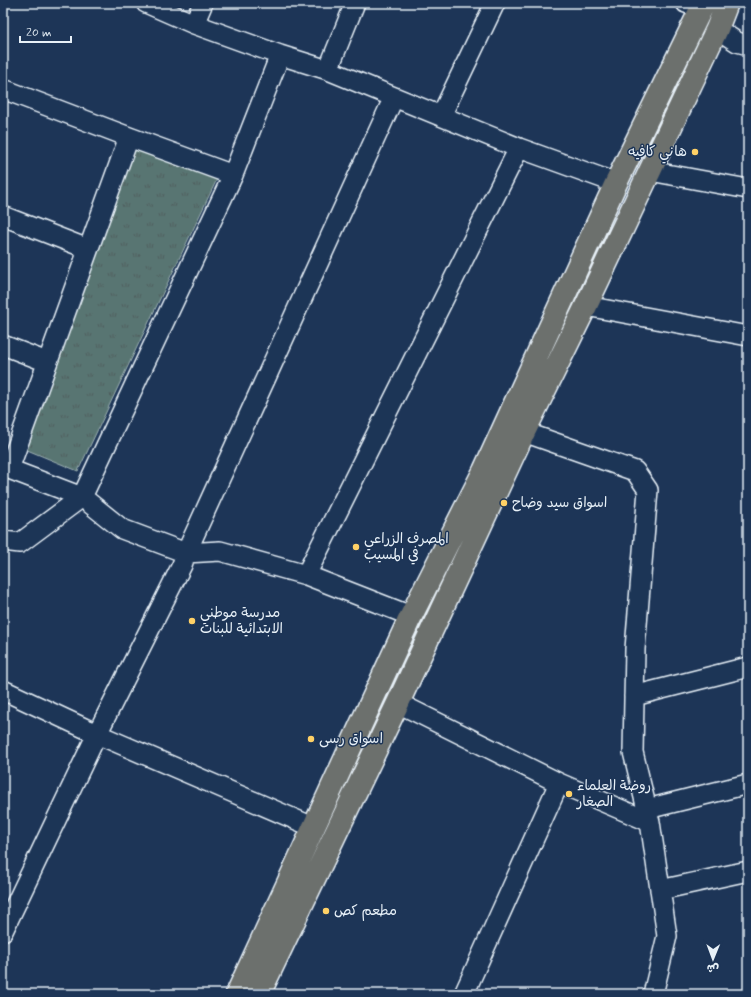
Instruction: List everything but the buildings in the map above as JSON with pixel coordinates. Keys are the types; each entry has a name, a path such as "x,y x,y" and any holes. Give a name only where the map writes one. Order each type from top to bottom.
{"main road":[{"path":"259,994 398,703 524,432 650,171 728,3"},
{"path":"237,994 411,616 484,471 697,5"}],"street":[{"path":"146,3 194,24 280,55 328,70 519,148 616,183"},
{"path":"194,24 203,3"},
{"path":"328,70 355,3"},
{"path":"441,116 495,3"},
{"path":"717,29 738,42 748,45"},
{"path":"3,541 20,543 82,497 233,175 280,55"},
{"path":"3,89 233,175"},
{"path":"5,920 182,565 186,553 394,97"},
{"path":"129,137 47,362 6,468 82,497 122,529 186,553 220,551 306,575 411,616"},
{"path":"306,575 519,148"},
{"path":"650,171 748,189"},
{"path":"3,216 88,248"},
{"path":"586,306 748,336"},
{"path":"3,345 47,362"},
{"path":"524,432 634,471 648,490 635,649 633,752 649,815 667,936 654,994"},
{"path":"634,696 748,668"},
{"path":"3,690 97,734 313,827"},
{"path":"398,703 559,783 649,815 748,784"},
{"path":"464,994 559,783"},
{"path":"660,890 748,871"}],"green space":[{"path":"131,144 218,177 78,471 20,447"}],"place":[{"name":"هاني كافيه","path":"695,152"},
{"name":"اسواق سيد وضاح","path":"504,503"},
{"name":"المصرف الزراعي في المسيب","path":"356,547"},
{"name":"مدرسة موطني الابتدائية للبنات","path":"192,621"},
{"name":"اسواق رسى","path":"311,739"},
{"name":"روضة العلماء الصغار","path":"569,794"},
{"name":"مطعم كص","path":"326,911"}]}
